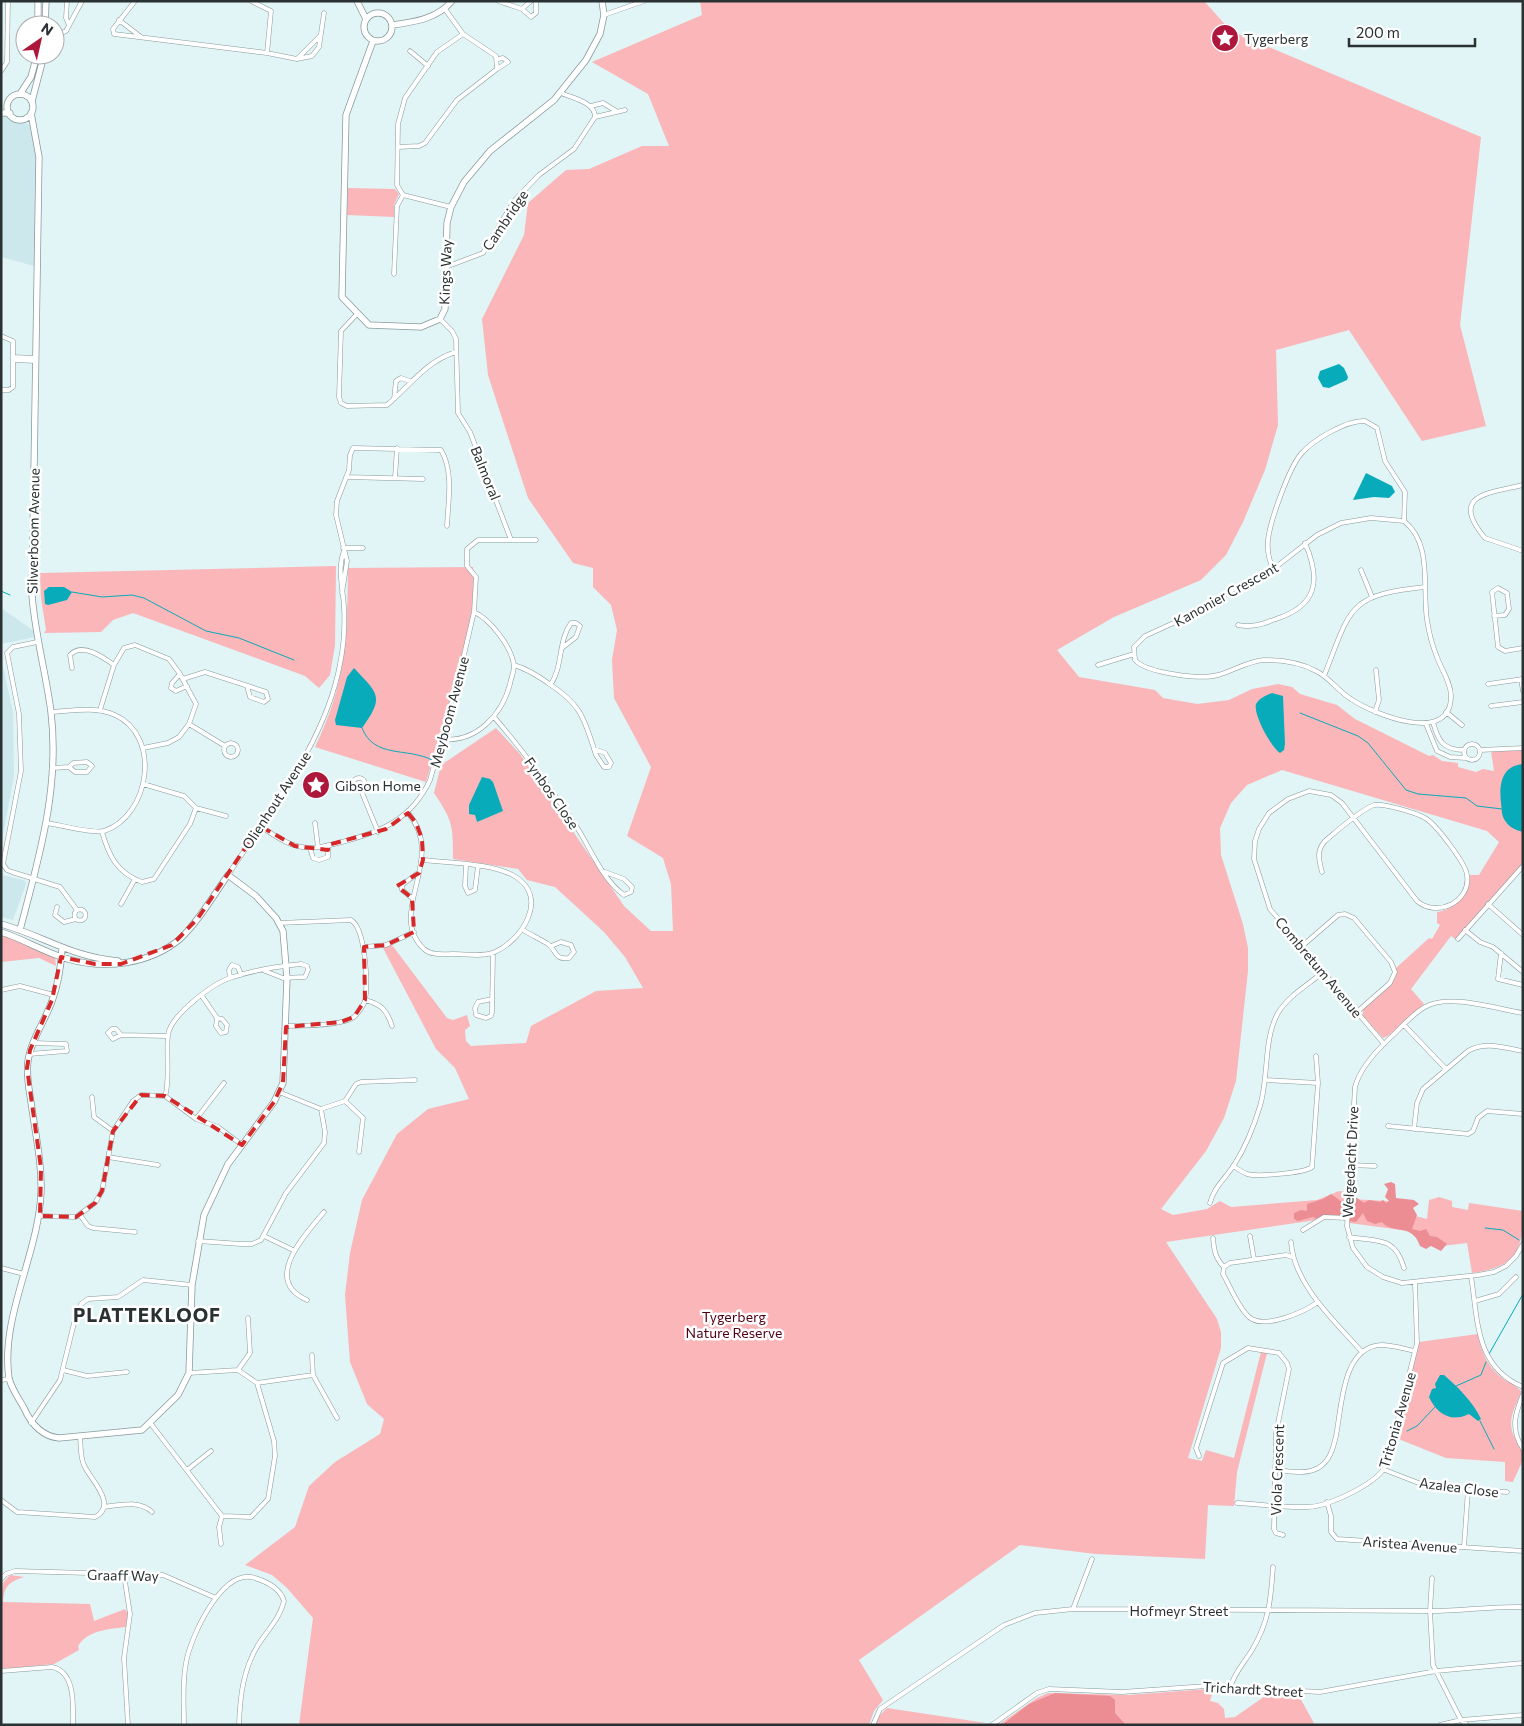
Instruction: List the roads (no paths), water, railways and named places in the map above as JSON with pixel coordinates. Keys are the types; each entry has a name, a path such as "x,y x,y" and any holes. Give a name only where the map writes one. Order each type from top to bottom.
{"street":[{"path":"1,71 7,62 8,1"},
{"path":"38,1 38,15"},
{"path":"46,1 46,15"},
{"path":"67,1 66,18 70,25"},
{"path":"65,31 70,25 82,1"},
{"path":"135,1 119,20 112,31 114,34 142,39 267,53 297,59 312,56 319,47 324,13"},
{"path":"251,1 270,12 267,53"},
{"path":"392,25 422,20 445,9 452,1"},
{"path":"498,1 522,10 528,16 533,16 536,13 536,1"},
{"path":"522,10 531,1"},
{"name":"Kings Way","path":"373,41 346,115 342,295 357,314 369,325 421,327 440,319 445,309 447,223 451,207 464,182 490,151 561,93 594,48 604,15 602,1"},
{"path":"604,15 644,1"},
{"path":"358,2 366,19 364,32 373,41 387,39 392,25"},
{"path":"358,2 372,14"},
{"path":"445,9 463,34 493,52 498,59 497,69"},
{"path":"366,19 372,14 383,14 392,25"},
{"path":"119,20 142,39"},
{"path":"451,207 403,195 397,185 398,124 405,98 439,50 463,34"},
{"path":"297,59 321,35"},
{"path":"410,51 428,66"},
{"path":"398,147 419,146 425,143 457,100 508,62 503,58 498,59"},
{"path":"20,94 31,77 34,65"},
{"path":"20,119 26,118 31,113 32,101 41,65"},
{"path":"561,93 591,106 603,103 616,112"},
{"path":"1,105 20,94 26,95 32,101"},
{"path":"9,102 10,113"},
{"path":"591,106 595,117 625,110"},
{"path":"1,112 10,113 33,128"},
{"name":"Silwerboom Avenue","path":"20,930 47,823 53,768 51,712 37,642 32,585 39,157 31,113"},
{"name":"Cambridge","path":"446,267 483,253 514,201 539,175 574,149 595,117"},
{"path":"394,274 396,206 403,195"},
{"path":"357,314 341,331 340,400 347,406 384,407 410,381 449,354 456,352 454,335 440,319"},
{"path":"1,336 13,341 13,387 9,390 1,390"},
{"name":"Balmoral","path":"456,352 456,407 470,432 511,540"},
{"path":"13,359 36,359"},
{"path":"394,399 396,381 401,378 410,381"},
{"path":"1098,665 1134,654 1139,664 1147,669 1198,677 1217,676 1251,662 1265,660 1296,664 1324,676 1350,698 1375,712 1403,721 1426,724 1433,722 1446,712 1450,703 1450,689 1432,641 1427,615 1419,538 1404,521 1405,492 1385,461 1377,428 1365,420 1352,422 1311,444 1296,461 1268,539 1269,556 1274,570"},
{"name":"Olienhout Avenue","path":"3,932 61,957 95,964 133,961 160,952 181,938 198,918 308,751 329,702 339,671 344,641 342,593 340,589 344,549 336,515 351,451 356,447 396,448"},
{"path":"395,478 396,448 441,450 444,455 449,483 447,526"},
{"path":"346,477 422,479"},
{"path":"1523,486 1479,496 1473,500 1470,507 1485,538 1523,551"},
{"name":"Kanonier Crescent","path":"1134,654 1134,647 1140,638 1191,615 1234,589 1274,570 1305,544 1329,528 1358,519 1384,518 1404,521"},
{"path":"511,540 536,540"},
{"name":"Meyboom Avenue","path":"260,826 287,842 310,848 328,846 378,832 408,813 427,787 442,739 474,612 476,577 467,566 467,549 474,541 511,540"},
{"path":"1238,625 1246,626 1265,623 1294,613 1305,605 1311,593 1313,579 1310,559 1305,544"},
{"path":"344,549 363,548"},
{"path":"1361,570 1372,597"},
{"path":"1324,676 1347,618 1360,605 1372,597 1398,590 1425,587"},
{"path":"1494,616 1505,615 1509,609 1507,592 1498,588 1492,592 1494,616 1498,647 1505,651 1523,648"},
{"path":"474,612 492,624 514,665 533,672 566,695 579,710 594,750 602,765 609,767 611,763 607,755 594,750"},
{"path":"551,684 557,674 562,648 569,626 576,623 580,626 578,634 562,648"},
{"path":"37,642 13,647 7,653 19,714 21,771 3,864 7,870 60,887 77,910 83,911 85,917 82,921 64,922 55,915 57,907"},
{"path":"100,710 114,665 124,648 135,645 169,659 180,674 196,704 189,724 182,734 173,741 143,748"},
{"path":"72,668 70,655 81,651 93,652 114,665"},
{"path":"442,739 461,739 494,717 505,699 514,665"},
{"path":"1375,712 1379,700 1376,670"},
{"path":"183,679 206,672 266,692 268,699 264,702 250,697 247,686"},
{"path":"180,674 170,687 176,691 187,686"},
{"path":"1488,684 1522,679 1523,691"},
{"path":"1491,706 1523,702"},
{"path":"47,823 102,832 116,825 129,814 138,799 143,784 143,748 127,723 115,715 100,710 51,712"},
{"path":"1446,712 1462,725"},
{"name":"Fynbos Close","path":"494,717 530,759 605,872 622,893 627,895 631,892 632,888 628,882 605,872"},
{"path":"1433,722 1438,739 1442,745 1452,750 1464,750 1472,744 1480,750 1523,748"},
{"path":"189,724 225,746"},
{"path":"1426,724 1437,751 1450,757 1466,758 1471,761 1476,760 1480,756 1480,750"},
{"path":"1464,750 1466,758"},
{"path":"53,768 69,767 73,763 87,762 92,766 87,772 75,772 69,767"},
{"path":"143,784 184,796 196,808 226,816"},
{"path":"361,790 378,832"},
{"name":"Combretum Avenue","path":"1354,818 1370,807 1379,804 1427,819 1465,867 1468,879 1464,892 1455,902 1444,909 1432,909 1420,904 1354,818 1335,797 1322,792 1309,791 1276,807 1259,829 1254,847 1254,859 1270,909 1384,1044"},
{"path":"102,832 113,862 136,879 147,882 154,879 190,824 196,808"},
{"path":"408,813 420,830 423,860 412,898 414,932 423,948 433,954 493,953 512,941 523,930 531,906 530,899 522,882 510,874 478,866 423,860"},
{"path":"1322,872 1318,856 1321,845 1354,818"},
{"path":"315,823 318,847"},
{"path":"310,848 313,858 319,860 328,857 328,846"},
{"path":"466,865 464,886 468,893 475,890 478,866"},
{"path":"1458,939 1523,866"},
{"path":"412,898 402,890 402,885 419,873"},
{"path":"62,949 54,995 29,1054 28,1078 41,1168 40,1216 9,1328 9,1379 31,1423 53,1438 138,1432 151,1424 173,1402 189,1373 192,1285 198,1241 206,1209 228,1164 274,1102 284,1076 287,979 284,937 279,923 251,891 228,875"},
{"path":"121,904 136,879"},
{"path":"1488,904 1523,935"},
{"path":"76,920 74,915 77,910"},
{"path":"4,925 19,922 25,912"},
{"path":"25,912 27,929 39,938"},
{"path":"1301,947 1338,916 1345,914 1354,918 1391,962 1395,972 1390,983 1357,1012"},
{"path":"279,923 352,920 359,927 364,947 365,1000 358,1012 348,1020 286,1026"},
{"name":"Olienhout Avenue","path":"4,925 62,949 95,958 133,961"},
{"path":"3,932 20,930 25,937 42,948"},
{"path":"523,930 551,946 554,954 563,958 569,958 574,952 570,945 561,942 551,946"},
{"path":"1466,930 1480,942 1501,953 1523,972"},
{"path":"364,947 386,945 414,932"},
{"path":"492,999 478,1002 475,1008 476,1015 482,1018 491,1016 492,999 493,953"},
{"path":"1501,953 1498,979 1523,985"},
{"path":"164,1096 167,1086 167,1036 172,1021 202,996 230,978 286,966 304,964 308,970 305,976 287,979 265,971"},
{"path":"230,978 229,970 232,965 238,967 240,975"},
{"path":"1210,1204 1213,1192 1233,1166 1250,1134 1260,1106 1266,1080 1272,1030 1278,1014 1288,1001 1323,972"},
{"path":"1,990 20,986 54,995"},
{"path":"202,996 217,1018"},
{"path":"365,1000 381,1006 389,1015 392,1026"},
{"name":"Welgedacht Drive","path":"1523,1013 1441,1001 1421,1009 1384,1044 1364,1068 1356,1083 1347,1218 1349,1237 1356,1253 1372,1271 1389,1280 1415,1283 1471,1276 1502,1269 1513,1260 1523,1244"},
{"path":"1404,1025 1446,1069"},
{"path":"121,1035 167,1036"},
{"path":"29,1054 67,1052 66,1044 33,1044"},
{"path":"1414,1129 1417,1102 1421,1092 1470,1050 1480,1046 1523,1051"},
{"path":"1233,1166 1247,1174 1256,1175 1305,1171 1311,1168 1314,1161 1318,1082 1316,1056"},
{"path":"279,1092 320,1109 345,1101 356,1084 361,1082 415,1080"},
{"path":"1266,1080 1318,1082"},
{"path":"196,1119 224,1083"},
{"path":"40,1216 68,1218 80,1215 99,1199 113,1131 137,1097 147,1094 164,1096 196,1119 218,1127 242,1145"},
{"path":"92,1097 94,1117 113,1131"},
{"path":"345,1101 363,1118 359,1152"},
{"path":"198,1241 252,1244 264,1236 286,1193 324,1143 325,1132 320,1109"},
{"path":"1388,1126 1468,1134 1473,1131 1478,1118 1487,1111 1523,1114"},
{"path":"108,1157 158,1165"},
{"path":"1350,1165 1375,1166"},
{"path":"307,1300 294,1292 288,1280 288,1265 293,1250 324,1212"},
{"path":"80,1215 88,1226 93,1228 135,1232"},
{"path":"1303,1230 1324,1217 1347,1218"},
{"path":"264,1236 293,1250"},
{"path":"1250,1236 1254,1259"},
{"path":"1349,1237 1392,1245 1400,1253 1404,1268"},
{"path":"1214,1238 1214,1253 1218,1261 1224,1266"},
{"path":"1291,1242 1292,1257 1318,1302 1362,1352"},
{"path":"1224,1266 1230,1263 1254,1259 1286,1255 1292,1257"},
{"path":"1224,1266 1223,1274 1247,1314 1253,1319 1277,1320 1318,1302"},
{"path":"1,1268 24,1274"},
{"path":"1471,1276 1486,1357 1500,1374 1523,1387"},
{"path":"1475,1301 1499,1294 1516,1277"},
{"path":"31,1423 54,1390 63,1370 76,1316 81,1304 88,1299 118,1297 143,1280 192,1285"},
{"name":"Tritonia Avenue","path":"1237,1503 1308,1507 1327,1502 1373,1481 1385,1470 1415,1351 1417,1334 1415,1283"},
{"path":"238,1370 250,1353 248,1318"},
{"path":"1276,1470 1304,1472 1320,1467 1329,1457 1334,1444 1348,1372 1355,1358 1362,1352 1383,1345 1415,1351"},
{"name":"Viola Crescent","path":"1199,1456 1196,1448 1222,1364 1243,1349 1252,1348 1279,1353 1284,1357 1289,1369 1276,1432 1276,1505 1274,1529 1276,1533 1283,1535"},
{"path":"312,1355 313,1375 337,1418"},
{"path":"63,1370 87,1376 127,1372"},
{"path":"189,1373 238,1370 256,1383 274,1441 274,1475 270,1494 265,1505 251,1517 222,1516"},
{"path":"256,1383 313,1375"},
{"path":"1,1380 9,1379"},
{"path":"1523,1394 1514,1418 1514,1428 1523,1449"},
{"path":"151,1424 222,1516"},
{"path":"1,1500 17,1512 95,1516 100,1514 104,1507 100,1488 83,1464 80,1437"},
{"path":"187,1470 211,1451"},
{"name":"Azalea Close","path":"1385,1470 1429,1486 1507,1492"},
{"path":"1464,1547 1468,1490"},
{"name":"Aristea Avenue","path":"1327,1502 1331,1516 1331,1532 1337,1539 1523,1551"},
{"path":"104,1507 138,1504 146,1506 152,1512"},
{"path":"221,1544 219,1527 222,1516"},
{"path":"1073,1609 1092,1559"},
{"path":"1230,1688 1233,1678 1260,1634 1269,1611 1273,1567"},
{"name":"Graaff Way","path":"1,1579 6,1574 16,1571 172,1577 216,1598"},
{"path":"124,1575 130,1614 124,1658 128,1725"},
{"path":"184,1725 186,1662 194,1638 216,1598 234,1580 246,1576 254,1577 275,1587 284,1601 279,1614 248,1664 240,1693 239,1725"},
{"path":"1432,1578 1430,1611 1432,1659 1436,1671 1461,1720 1467,1725"},
{"name":"Hofmeyr Street","path":"873,1725 880,1709 992,1630 1035,1613 1073,1609 1463,1611 1492,1606 1523,1607"},
{"name":"Trichardt Street","path":"992,1725 1037,1693 1049,1689 1122,1692 1196,1686 1320,1692 1436,1671 1523,1664"},
{"path":"1,1672 52,1667 60,1670 67,1679 71,1692 73,1725"},
{"path":"1440,1725 1461,1720 1523,1715"},
{"path":"1481,1725 1485,1718"}],"water":[{"path":"1339,364 1344,368 1348,377 1347,380 1329,388 1323,387 1318,378 1320,371"},
{"path":"1366,473 1392,486 1395,492 1389,498 1374,497 1353,500"},
{"path":"49,587 64,587 72,592 67,600 48,605 45,604 44,591"},
{"path":"354,668 369,684 376,696 374,709 362,728 336,725 335,720 347,677"},
{"path":"1272,693 1283,696 1285,744 1284,750 1280,753 1276,750 1264,730 1256,709 1256,704 1259,700"},
{"path":"1523,764 1523,832 1511,827 1504,820 1500,790 1506,772 1510,768"},
{"path":"482,777 493,782 503,811 477,822 475,815 469,814 469,805"},
{"path":"1440,1375 1444,1375 1460,1390 1470,1401 1481,1419 1478,1421 1469,1414 1456,1418 1451,1417 1436,1408 1429,1397 1432,1389 1436,1388 1435,1384"}],"waterway":[{"path":"1,591 10,595"},
{"path":"72,592 102,597 132,595 144,598 206,631 239,638 294,660"},
{"path":"1300,713 1358,736 1368,743 1406,790 1418,794 1466,798 1477,806 1502,809"},
{"path":"362,728 367,738 374,744 392,751 422,756 432,760"},
{"path":"1485,1228 1503,1230 1519,1240"},
{"path":"1489,1354 1523,1294"},
{"path":"1456,1386 1481,1375 1486,1362"},
{"path":"1407,1431 1417,1426 1435,1407"},
{"path":"1480,1421 1494,1449"}],"place":[{"name":"Tygerberg","path":"1225,38"},
{"name":"Gibson Home","path":"316,785"}],"district":[{"name":"PLATTEKLOOF","path":"147,1314"}],"park label":[{"name":"Tygerberg Nature Reserve","path":"734,1324"}]}
